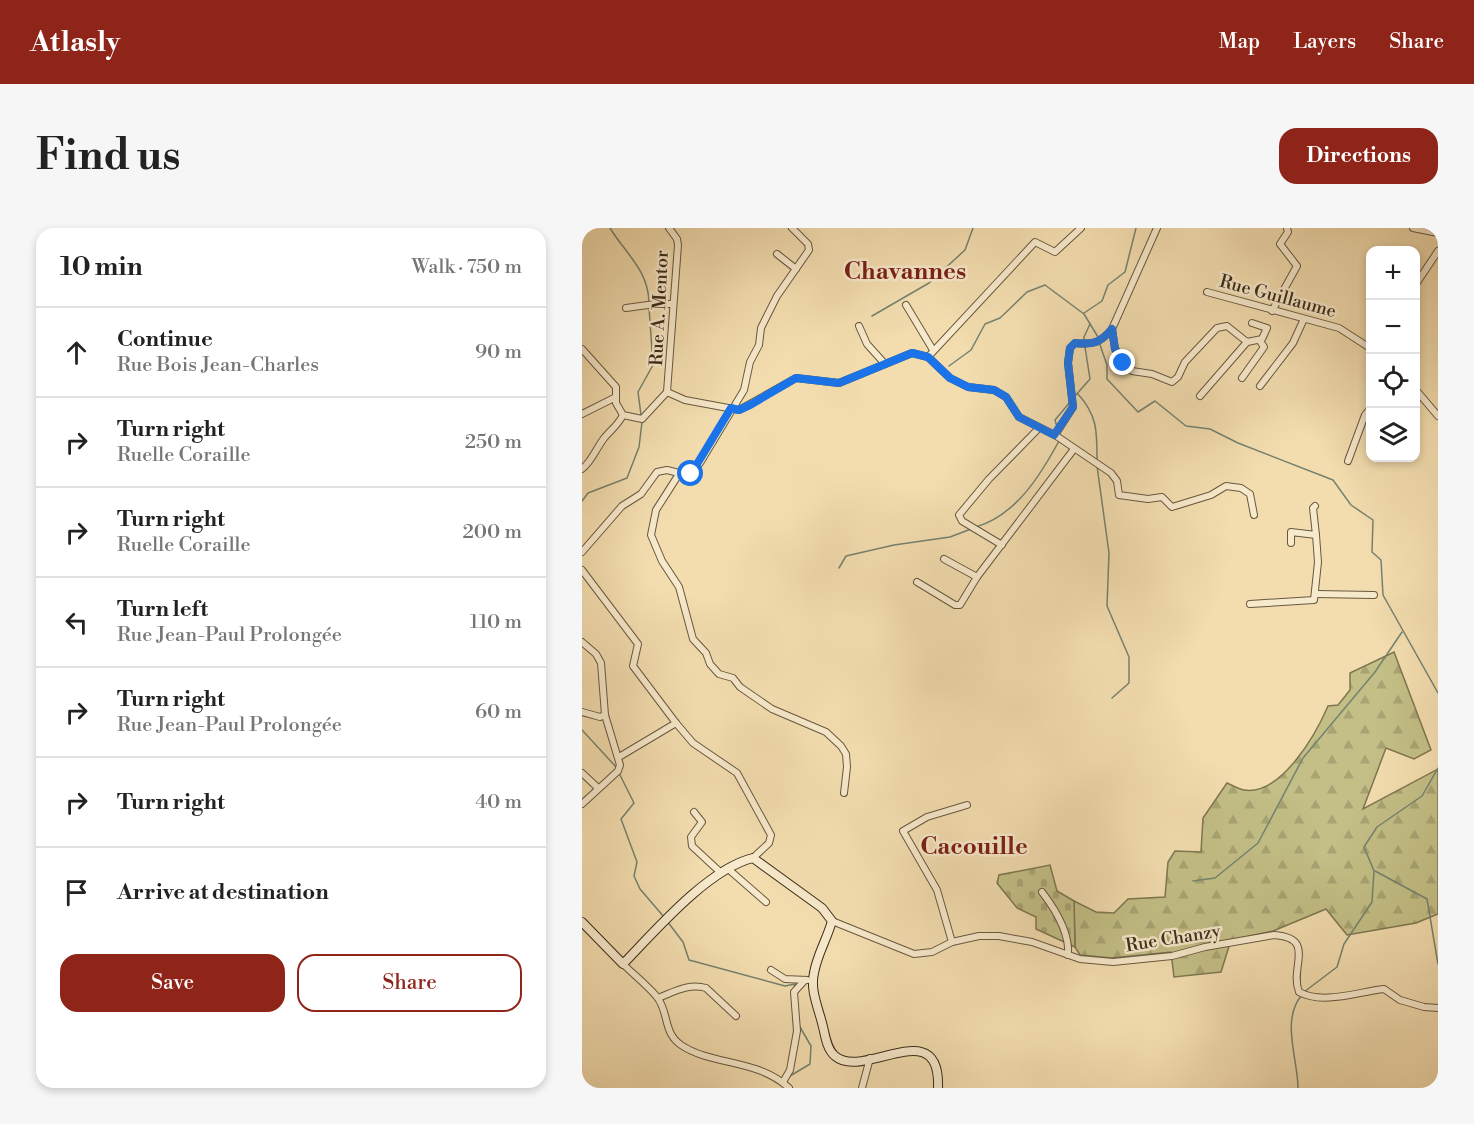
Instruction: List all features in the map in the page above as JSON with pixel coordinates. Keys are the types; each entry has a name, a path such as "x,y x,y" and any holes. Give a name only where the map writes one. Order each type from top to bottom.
{"street":[{"name":"Rue A. Mentor","path":"667,392 678,245 677,239 669,228"},
{"path":"582,552 622,506 641,495 657,472 667,470 679,474 691,474 744,390 750,362 759,345 761,328 777,296 809,250 808,244 792,228"},
{"path":"928,357 1035,242 1055,252 1081,228"},
{"path":"1054,435 1073,407 1068,363 1070,348 1075,343 1093,345 1102,340 1112,329 1157,228"},
{"path":"1272,311 1297,266 1280,244 1288,232 1287,228"},
{"path":"1413,228 1438,233"},
{"path":"1420,278 1438,252"},
{"path":"777,254 796,269"},
{"name":"Rue Guillaume","path":"1207,292 1303,321 1340,328 1366,343"},
{"path":"626,308 673,304"},
{"path":"906,305 933,350"},
{"path":"1260,386 1293,343 1303,321"},
{"path":"1252,323 1267,328 1260,341"},
{"path":"859,326 867,344 885,364"},
{"path":"1112,329 1115,349 1132,372 1152,374 1172,382 1178,377 1185,362 1216,328 1227,326 1247,342 1260,341"},
{"path":"1242,378 1264,347 1260,341"},
{"path":"1200,396 1247,342"},
{"path":"582,349 616,387 616,403 623,415 642,419 667,392 685,400 739,410 796,378 839,383 912,353 928,357 950,378 968,387 994,390 1006,397 1019,417 1054,435 1111,473 1117,482 1119,495 1148,499 1162,497 1172,507 1211,495 1226,486 1241,488 1250,494 1254,515"},
{"path":"1420,395 1438,416"},
{"path":"582,414 616,398"},
{"path":"1348,461 1366,414"},
{"path":"582,469 591,461 604,438 617,427 623,415"},
{"path":"1002,545 962,521 959,515 989,479 1039,428"},
{"path":"917,582 960,605 977,577 1074,449"},
{"path":"679,474 656,510 651,535 662,561 679,587 693,639 706,653 710,664 719,674 733,678 741,687 772,709 826,732 841,746 846,754 847,767 844,793"},
{"path":"1250,604 1313,602 1316,594 1316,535 1313,508 1315,506"},
{"path":"1291,543 1291,532 1316,535"},
{"path":"944,559 977,577"},
{"path":"582,570 638,644 633,666 693,743 740,776 771,835 769,843 753,858 737,862 724,870 670,915 623,964"},
{"path":"1316,594 1374,595"},
{"path":"582,642 596,654 601,663 604,715 619,757 618,771 582,804"},
{"path":"582,712 600,717 604,715"},
{"path":"619,757 676,723"},
{"path":"582,773 598,788"},
{"path":"952,942 937,890 903,831 927,817 967,806"},
{"path":"694,812 702,822 691,837 692,846 766,902"},
{"path":"753,858 822,908 832,921 809,980 794,992 797,1031 790,1070 783,1082"},
{"path":"1042,892 1054,907 1063,929 1068,955"},
{"name":"Rue Chanzy","path":"832,921 914,954 932,952 952,942 978,936 1010,937 1080,959 1113,962 1172,956 1205,947 1285,935 1297,944 1299,954 1296,986 1299,992 1308,997 1325,998 1384,989 1400,1000 1424,1007 1438,1008"},
{"path":"582,922 658,998 670,1036 683,1047 747,1064 783,1082 789,1088"},
{"path":"771,970 785,979 809,980"},
{"path":"809,980 832,1054 841,1061 897,1052 921,1052 934,1060 939,1069 938,1088"},
{"path":"658,998 687,987 699,986 706,988 722,1006 736,1016"},
{"path":"862,1088 870,1058"}],"green space":[{"path":"1394,652 1431,750 1414,759 1386,748 1363,809 1438,769 1438,914 1416,923 1347,935 1326,909 1273,931 1231,940 1221,972 1174,977 1171,952 1112,958 1080,955 1075,947 1074,901 1096,912 1114,913 1128,899 1165,897 1168,862 1175,851 1201,852 1203,818 1227,783 1244,790 1258,789 1284,773 1306,746 1328,706 1338,705 1350,690 1350,673"},
{"path":"1050,865 1057,891 1074,901 1075,947 1036,929 1036,917 1017,908 997,883 999,875"}],"waterway":[{"path":"610,228 640,271 648,291 649,302"},
{"path":"872,316 929,283 965,250 973,228"},
{"path":"1084,313 1102,301 1108,285 1125,272 1136,228"},
{"path":"949,366 971,350 985,324 1000,318 1027,292 1045,285 1084,314 1098,337"},
{"path":"641,415 638,392 653,365 649,307"},
{"path":"1084,342 1090,324"},
{"path":"1099,342 1107,365 1107,379 1138,412 1155,401 1186,426 1210,429 1238,443 1333,480 1351,505 1373,520 1372,552 1381,560 1383,595 1438,693"},
{"path":"1075,396 1090,379 1085,347"},
{"path":"1078,394 1093,417 1097,461"},
{"path":"1057,427 1055,420 1070,402"},
{"path":"582,501 588,493 627,478 639,447 642,422"},
{"path":"976,527 990,521 1015,504 1044,468 1059,441"},
{"path":"1097,466 1109,553 1107,606 1129,657 1129,683 1112,698"},
{"path":"839,568 846,556 894,545 950,537 971,529"},
{"path":"1193,881 1215,878 1258,843 1303,758 1375,672 1402,632"},
{"path":"582,730 617,768"},
{"path":"1304,992 1337,967 1344,944 1372,902 1374,871 1364,847 1377,827 1422,796 1438,768"},
{"path":"619,773 634,803 621,819 637,862 634,876 640,889 664,917"},
{"path":"1375,871 1427,899 1438,964"},
{"path":"667,921 683,942 689,960 785,986 795,984 794,988"},
{"path":"1298,1088 1291,1028 1295,1006 1301,996"},
{"path":"790,1076 810,1064 811,1046 800,1027"}],"district":[{"name":"Chavannes","path":"905,271"},
{"name":"Cacouille","path":"974,846"}],"route":[{"path":"691,474 700,463 731,408 739,410 750,405 796,378 839,383 912,353 922,355 928,357 950,378 968,387 994,390 1006,397 1019,417 1054,435 1073,407 1068,363 1070,348 1075,343 1093,345 1102,340 1112,329 1115,349 1123,363"}]}
